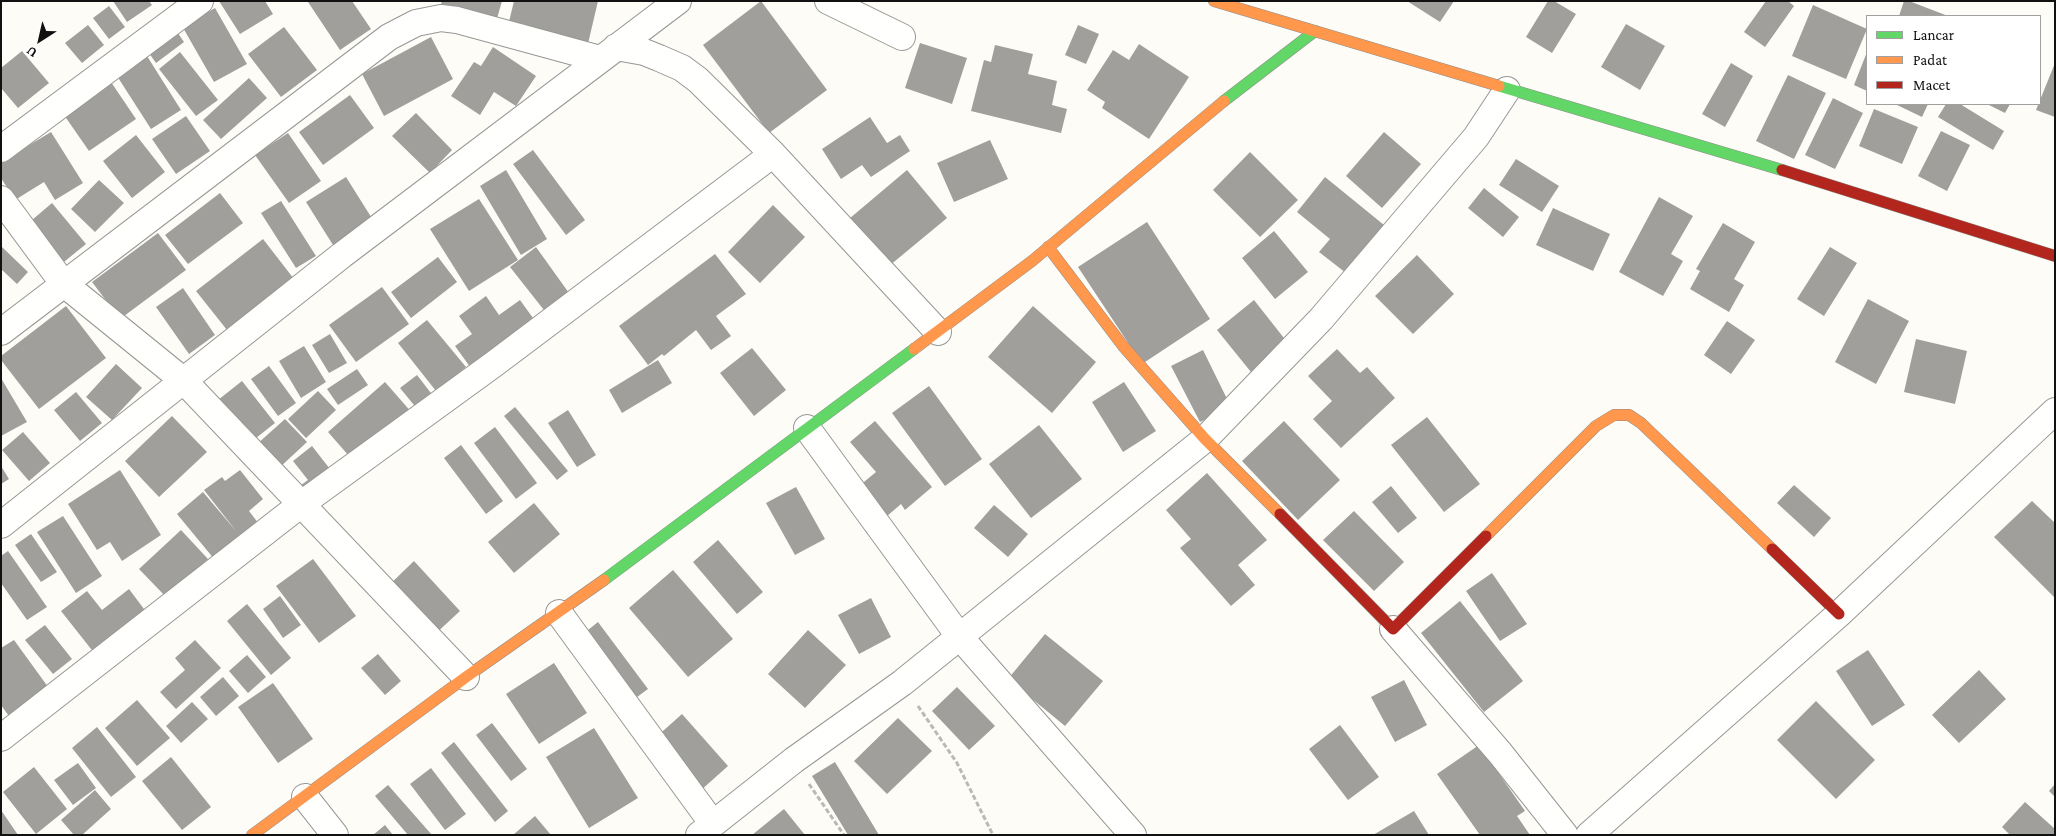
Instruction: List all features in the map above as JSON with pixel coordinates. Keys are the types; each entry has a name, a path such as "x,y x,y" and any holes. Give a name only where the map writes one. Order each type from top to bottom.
{"street":[{"path":"1,149 200,1"},
{"path":"1,525 342,255 678,1"},
{"path":"828,1 902,36"},
{"path":"1214,1 1507,90 1762,164 2055,256"},
{"path":"1,332 389,37 416,23 441,18 608,53 644,52 682,68 698,80 773,154 938,332"},
{"path":"252,835 466,677 559,613 938,332 1048,247 1256,75 1315,31"},
{"path":"559,613 706,829 794,760 902,683 1205,439 1321,319 1476,137 1507,90"},
{"path":"1,738 300,505 509,353 773,154"},
{"path":"1,199 63,283 184,381 300,505 466,677"},
{"path":"1048,247 1123,346 1205,439 1393,629 1500,753 1565,835"},
{"path":"1589,835 1839,614 2055,411"},
{"path":"1393,629 1596,426 1614,415 1629,415 1640,423 1839,614"},
{"path":"807,428 959,636 1133,835"},
{"path":"305,796 335,835"}],"path":[{"path":"902,683 957,763 993,835"},
{"path":"794,760 844,835"}],"building":[{"path":"113,1 149,1 152,5 127,22"},
{"path":"219,1 265,1 273,14 240,34"},
{"path":"352,1 371,29 340,50 308,2"},
{"path":"442,1 502,1 496,22 440,7"},
{"path":"514,1 598,1 587,48 507,30"},
{"path":"761,1 827,90 769,133 703,45"},
{"path":"1407,1 1454,1 1440,22"},
{"path":"1548,1 1554,1 1576,14 1552,53 1526,37"},
{"path":"1766,1 1788,1 1794,6 1765,47 1744,32"},
{"path":"1904,1 1909,1 1945,15 1899,15"},
{"path":"1813,5 1866,29 1846,79 1792,56"},
{"path":"109,6 125,27 109,39 93,18"},
{"path":"215,8 247,64 214,82 182,26"},
{"path":"1626,24 1665,46 1640,90 1601,67"},
{"path":"88,25 104,45 82,63 65,43"},
{"path":"1078,25 1099,34 1086,64 1065,55"},
{"path":"173,26 184,42 156,63 144,46"},
{"path":"284,27 317,70 281,97 248,54"},
{"path":"431,37 453,79 384,116 362,74"},
{"path":"920,43 967,58 952,104 905,88"},
{"path":"1139,44 1189,77 1149,139 1102,108 1105,102 1087,90 1113,50 1129,60"},
{"path":"995,45 1033,54 1028,74 1057,81 1052,105 1067,109 1061,133 971,111 984,60 991,62"},
{"path":"493,47 536,76 516,106 494,92 480,115 451,96 474,62 481,66"},
{"path":"22,51 49,83 18,108 1,88 1,68"},
{"path":"180,52 218,100 196,116 159,69"},
{"path":"1866,55 1866,91 1854,85"},
{"path":"147,56 181,110 151,129 117,76"},
{"path":"1731,63 1753,76 1725,127 1702,114"},
{"path":"2055,63 2055,117 2036,110 2038,105 2041,105 2041,98"},
{"path":"1788,75 1826,93 1794,159 1756,141"},
{"path":"249,78 267,98 221,139 203,120"},
{"path":"111,82 136,119 89,151 64,115"},
{"path":"350,95 374,128 323,165 299,132"},
{"path":"1833,98 1863,113 1835,169 1805,155"},
{"path":"1897,105 1928,105 1922,117"},
{"path":"1945,105 1962,105 2004,131 1993,150 1938,117"},
{"path":"1989,105 2009,105 2005,113"},
{"path":"1874,109 1918,127 1902,164 1859,146"},
{"path":"416,113 452,150 430,173 392,136"},
{"path":"186,116 210,151 176,174 152,139"},
{"path":"870,117 887,143 900,135 910,151 871,177 862,165 841,179 822,149"},
{"path":"1941,131 1970,145 1947,191 1918,176"},
{"path":"51,132 83,183 55,200 44,182 15,200 1,178 1,162"},
{"path":"1384,132 1421,164 1382,208 1346,176"},
{"path":"288,133 321,181 289,203 255,155"},
{"path":"136,135 165,172 132,198 103,161"},
{"path":"990,140 1008,179 954,202 937,163"},
{"path":"533,150 585,220 566,235 513,164"},
{"path":"1250,152 1298,200 1260,237 1213,190"},
{"path":"1516,159 1559,186 1542,212 1499,185"},
{"path":"506,170 547,239 521,255 480,186"},
{"path":"907,170 947,218 883,271 843,224"},
{"path":"346,177 373,220 333,245 306,202"},
{"path":"1325,177 1384,225 1346,273 1319,252 1330,239 1297,212"},
{"path":"99,180 124,203 95,232 71,209"},
{"path":"1484,188 1519,217 1503,237 1468,208"},
{"path":"220,193 243,223 188,264 165,235"},
{"path":"1659,197 1693,216 1671,254 1683,261 1663,296 1619,272"},
{"path":"479,199 518,260 469,291 430,229"},
{"path":"281,201 316,256 296,268 261,213"},
{"path":"52,203 86,244 59,266 25,226"},
{"path":"773,205 805,237 760,283 728,252"},
{"path":"1553,208 1610,234 1593,271 1536,245"},
{"path":"1147,222 1210,319 1142,364 1078,267"},
{"path":"1723,223 1755,242 1734,279 1744,285 1729,312 1690,289 1700,271 1696,269"},
{"path":"1274,231 1308,272 1275,299 1242,258"},
{"path":"158,233 186,270 120,319 92,282"},
{"path":"263,239 294,279 227,330 196,291"},
{"path":"2,247 28,272 17,284 1,269"},
{"path":"536,247 574,300 551,319 510,267"},
{"path":"1830,247 1857,263 1824,316 1797,299"},
{"path":"715,254 746,294 716,316 731,336 711,350 696,330 664,356 662,354 648,365 619,326"},
{"path":"1417,255 1454,294 1413,334 1375,296"},
{"path":"438,257 457,282 411,318 391,292"},
{"path":"382,287 409,324 356,362 329,325"},
{"path":"183,288 215,335 189,354 156,307"},
{"path":"486,296 499,315 520,300 538,325 473,371 455,346 472,334 459,316"},
{"path":"1868,299 1909,321 1876,384 1835,362"},
{"path":"1254,300 1291,347 1255,377 1217,330"},
{"path":"66,306 106,358 39,409 1,360 1,356"},
{"path":"1033,306 1096,362 1052,413 988,357"},
{"path":"427,320 466,367 436,391 398,343"},
{"path":"1727,321 1755,340 1731,374 1704,355"},
{"path":"330,334 347,363 329,373 312,345"},
{"path":"1916,339 1967,351 1955,404 1904,392"},
{"path":"304,346 326,382 301,398 279,361"},
{"path":"752,348 786,390 754,416 720,373"},
{"path":"1337,349 1360,373 1367,367 1395,398 1341,448 1313,419 1332,401 1308,376"},
{"path":"1203,350 1231,407 1200,422 1171,366"},
{"path":"658,360 672,383 622,413 609,390"},
{"path":"116,364 142,388 112,420 86,397"},
{"path":"269,366 296,403 278,416 251,379"},
{"path":"357,369 368,385 338,405 327,389"},
{"path":"417,375 434,397 418,410 400,388"},
{"path":"1,378 27,422 1,436"},
{"path":"242,381 275,423 251,442 218,400"},
{"path":"385,382 413,414 356,464 328,432"},
{"path":"1124,382 1156,431 1123,452 1092,402"},
{"path":"929,386 982,459 945,486 892,413"},
{"path":"318,391 336,410 306,438 288,419"},
{"path":"76,392 102,423 80,441 54,410"},
{"path":"515,407 568,471 557,480 504,416"},
{"path":"568,410 596,455 577,467 548,423"},
{"path":"172,416 207,452 159,497 125,461"},
{"path":"1427,417 1480,484 1444,512 1391,445"},
{"path":"285,419 307,442 278,469 256,445"},
{"path":"875,421 932,487 905,510 901,504 886,517 859,486 876,472 850,442"},
{"path":"1284,421 1340,480 1298,520 1242,461"},
{"path":"1039,425 1082,479 1031,518 989,464"},
{"path":"495,427 537,483 516,499 474,443"},
{"path":"23,432 50,463 29,481 2,450"},
{"path":"461,445 503,501 486,514 444,458"},
{"path":"312,446 337,478 318,492 297,488 308,480 293,461"},
{"path":"1,466 9,479 1,484"},
{"path":"120,470 161,535 122,561 110,542 97,550 68,504"},
{"path":"240,470 263,499 249,511 262,528 215,560 177,514 203,492 236,531 204,490 222,477 225,481"},
{"path":"1207,473 1267,540 1238,565 1255,585 1231,606 1180,548 1191,539 1166,510"},
{"path":"1794,485 1831,518 1814,537 1777,503"},
{"path":"1391,486 1417,518 1398,533 1372,502"},
{"path":"796,487 825,539 795,555 766,503"},
{"path":"2032,501 2055,523 2055,598 1994,537"},
{"path":"534,503 560,534 514,573 488,542"},
{"path":"994,505 1028,534 1008,557 974,528"},
{"path":"1354,511 1404,562 1374,591 1323,540"},
{"path":"63,516 102,576 76,593 37,532"},
{"path":"181,530 208,559 167,598 139,569"},
{"path":"31,534 57,572 41,582 15,545"},
{"path":"718,540 763,592 737,614 693,562"},
{"path":"8,551 47,607 27,620 1,583 1,556"},
{"path":"313,559 356,616 319,643 276,586"},
{"path":"414,561 460,611 432,637 386,588"},
{"path":"673,570 733,639 688,677 629,608"},
{"path":"1492,573 1527,624 1500,641 1466,591"},
{"path":"129,589 147,613 95,654 61,611 87,591 102,610"},
{"path":"280,596 301,625 283,638 263,609"},
{"path":"871,598 891,637 859,654 838,615"},
{"path":"1460,601 1523,681 1484,712 1421,633"},
{"path":"247,604 291,658 271,675 227,621"},
{"path":"598,622 648,689 633,700 583,634"},
{"path":"45,625 72,659 53,674 25,640"},
{"path":"808,630 846,665 805,708 768,674"},
{"path":"1045,634 1103,681 1065,726 1008,679"},
{"path":"14,640 51,691 11,719 1,705 1,648"},
{"path":"195,640 221,668 176,709 160,692 185,670 175,658"},
{"path":"1868,650 1905,705 1872,726 1836,671"},
{"path":"378,654 401,681 385,695 361,668"},
{"path":"247,655 266,677 248,693 229,671"},
{"path":"554,663 587,713 539,744 506,694"},
{"path":"1979,670 2006,699 1959,743 1932,715"},
{"path":"223,677 239,696 216,716 200,697"},
{"path":"1404,680 1427,725 1395,742 1371,697"},
{"path":"273,683 313,739 278,763 238,707"},
{"path":"957,687 995,726 969,750 932,711"},
{"path":"137,700 170,738 137,766 105,728"},
{"path":"1816,701 1875,760 1836,799 1777,740"},
{"path":"192,702 208,719 181,743 166,726"},
{"path":"682,714 728,766 700,791 654,739"},
{"path":"898,718 932,751 887,794 854,761"},
{"path":"492,723 527,769 511,781 476,735"},
{"path":"1340,725 1379,777 1348,800 1309,749"},
{"path":"97,727 136,777 111,797 72,748"},
{"path":"594,728 638,798 589,828 546,757"},
{"path":"454,742 508,811 495,822 441,753"},
{"path":"1479,745 1525,811 1517,816 1530,835 1480,835 1437,774"},
{"path":"171,757 211,807 182,830 142,781"},
{"path":"835,762 879,835 848,835 812,776"},
{"path":"78,763 96,788 73,805 54,780"},
{"path":"34,767 67,809 36,834 3,792"},
{"path":"431,768 466,814 445,830 410,784"},
{"path":"2055,784 2055,797 2049,791"},
{"path":"388,785 432,835 408,835 375,796"},
{"path":"95,790 111,809 82,835 74,835 61,820"},
{"path":"2025,802 2055,829 2055,835 2010,835 2002,827"},
{"path":"784,809 805,835 752,835"},
{"path":"1,810 18,835 1,835"},
{"path":"1414,811 1429,835 1373,835"},
{"path":"535,816 551,835 513,835"},
{"path":"385,825 393,835 373,835"}],"traffic: fast":[{"path":"1224,101 1315,31"},
{"path":"1499,86 1782,170"},
{"path":"604,580 914,349"}],"traffic: slow":[{"path":"1214,1 1499,86"},
{"path":"914,349 1032,261 1224,101"},
{"path":"1048,247 1123,346 1205,439 1280,514"},
{"path":"1486,536 1596,426 1614,415 1629,415 1641,423 1772,549"},
{"path":"252,835 466,677 604,580"}],"traffic: jam":[{"path":"1782,170 2055,256"},
{"path":"1280,514 1393,629 1486,536"},
{"path":"1772,549 1839,614"}]}
